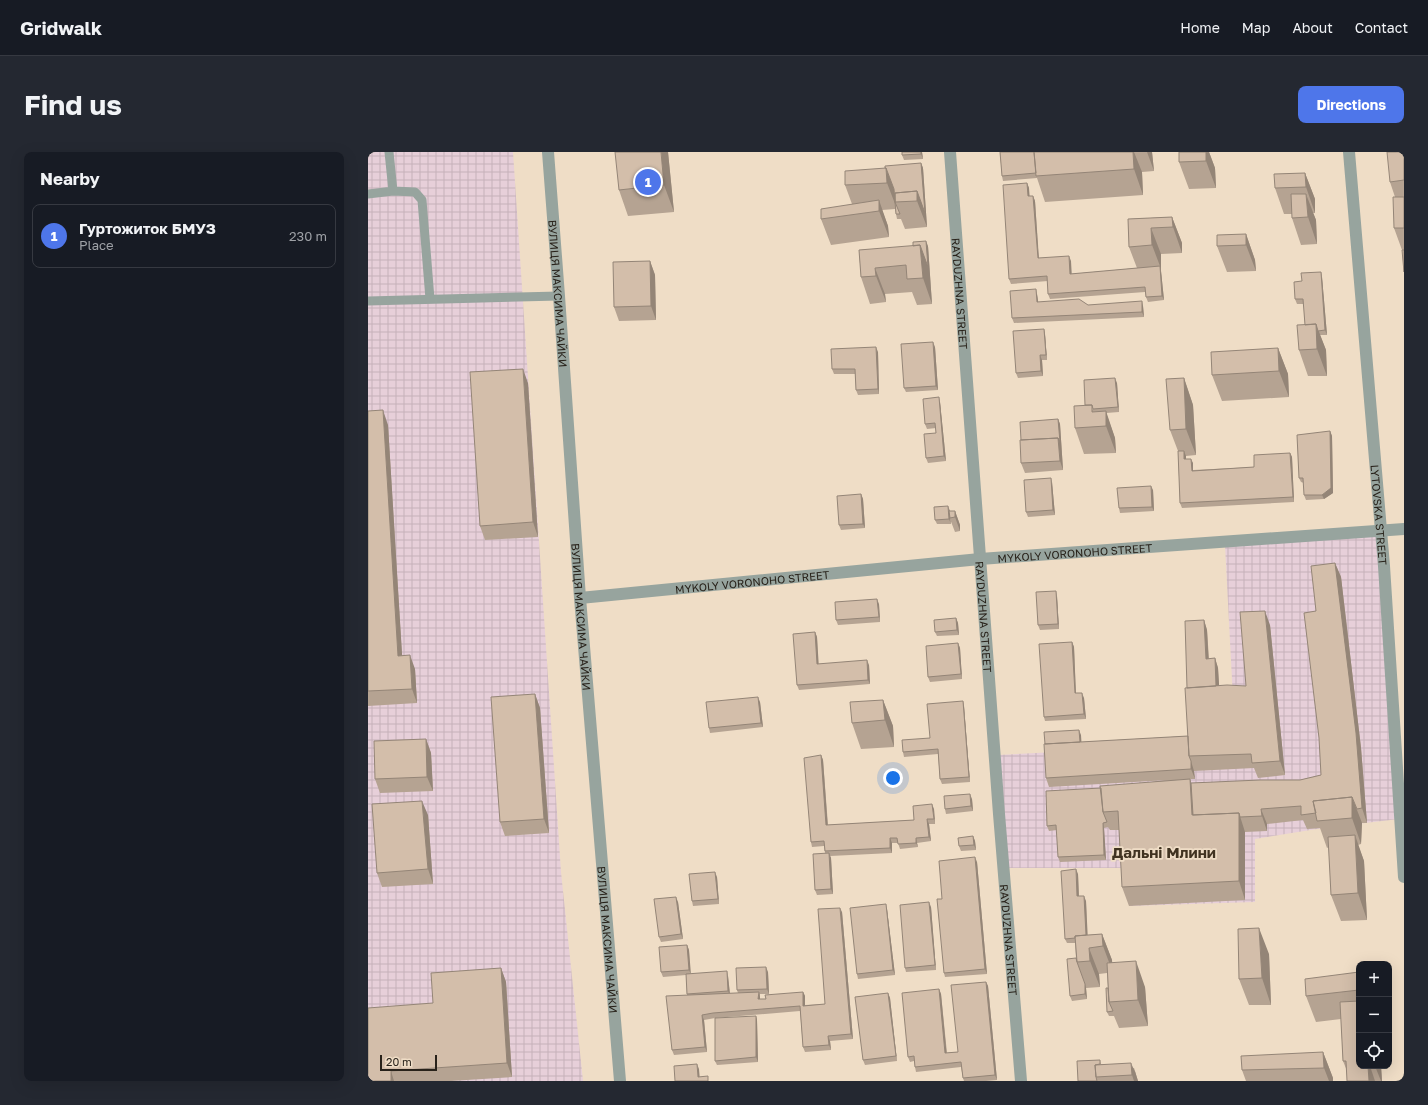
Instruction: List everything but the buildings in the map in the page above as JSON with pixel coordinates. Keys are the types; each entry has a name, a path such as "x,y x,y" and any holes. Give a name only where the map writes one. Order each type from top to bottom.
{"street":[{"name":"ВУЛИЦЯ МАКСИМА ЧАЙКИ","path":"548,152 580,598 620,1081"},
{"name":"RAYDUZHNA STREET","path":"950,152 1021,1081"},
{"name":"LYTOVSKA STREET","path":"1349,152 1381,531 1404,877"},
{"name":"MYKOLY VORONOHO STREET","path":"580,598 980,559 1404,529"}],"lane":[{"path":"389,152 393,192"},
{"path":"368,194 415,192 422,200 430,299"},
{"path":"368,300 559,296"}],"shaded area":[{"path":"368,152 513,152 561,872 583,1081 368,1081"},
{"path":"1378,534 1399,819 1323,828 1255,839 1255,902 1129,906 1127,868 1006,868 998,755 1193,745 1233,699 1225,545"}],"place":[{"name":"Гуртожиток БМУЗ","path":"648,182"}],"district":[{"name":"Дальні Млини","path":"1164,852"}]}
